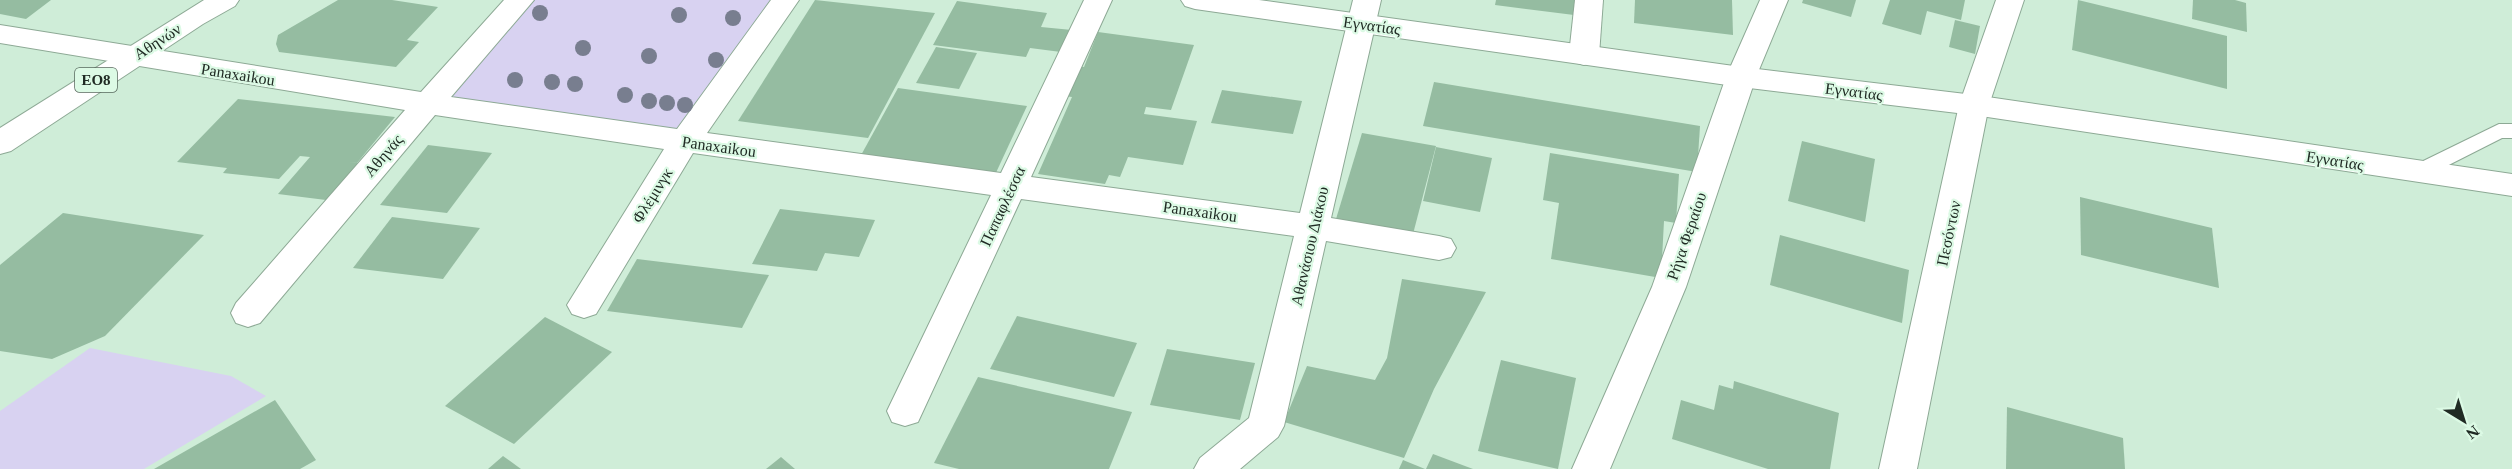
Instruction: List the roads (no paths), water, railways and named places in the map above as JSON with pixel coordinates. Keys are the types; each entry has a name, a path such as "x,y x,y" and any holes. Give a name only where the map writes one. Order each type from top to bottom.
{"street":[{"name":"Αθηνών","path":"0,143 204,9 225,0"},
{"name":"Αθηνάς","path":"248,313 427,104 520,0"},
{"name":"Φλέμινγκ","path":"584,305 685,141 785,0"},
{"name":"Παπαφλέσσα","path":"904,411 1098,0"},
{"name":"Εγνατίας","path":"1195,0 1364,12 1584,55 1741,77 1974,105 2512,185"},
{"path":"1584,55 1589,0"},
{"name":"Ρήγα Φεραίου","path":"1591,469 1669,287 1741,77 1774,0"},
{"name":"Πεσόντων","path":"1898,469 1974,105 2010,0"},
{"name":"Αθανάσιου Διάκου","path":"1213,469 1265,426 1364,12"},
{"name":"Panaxaikou","path":"0,34 427,104 1314,227 1439,248"}],"lane":[{"path":"2418,172 2499,131 2512,131"}]}
